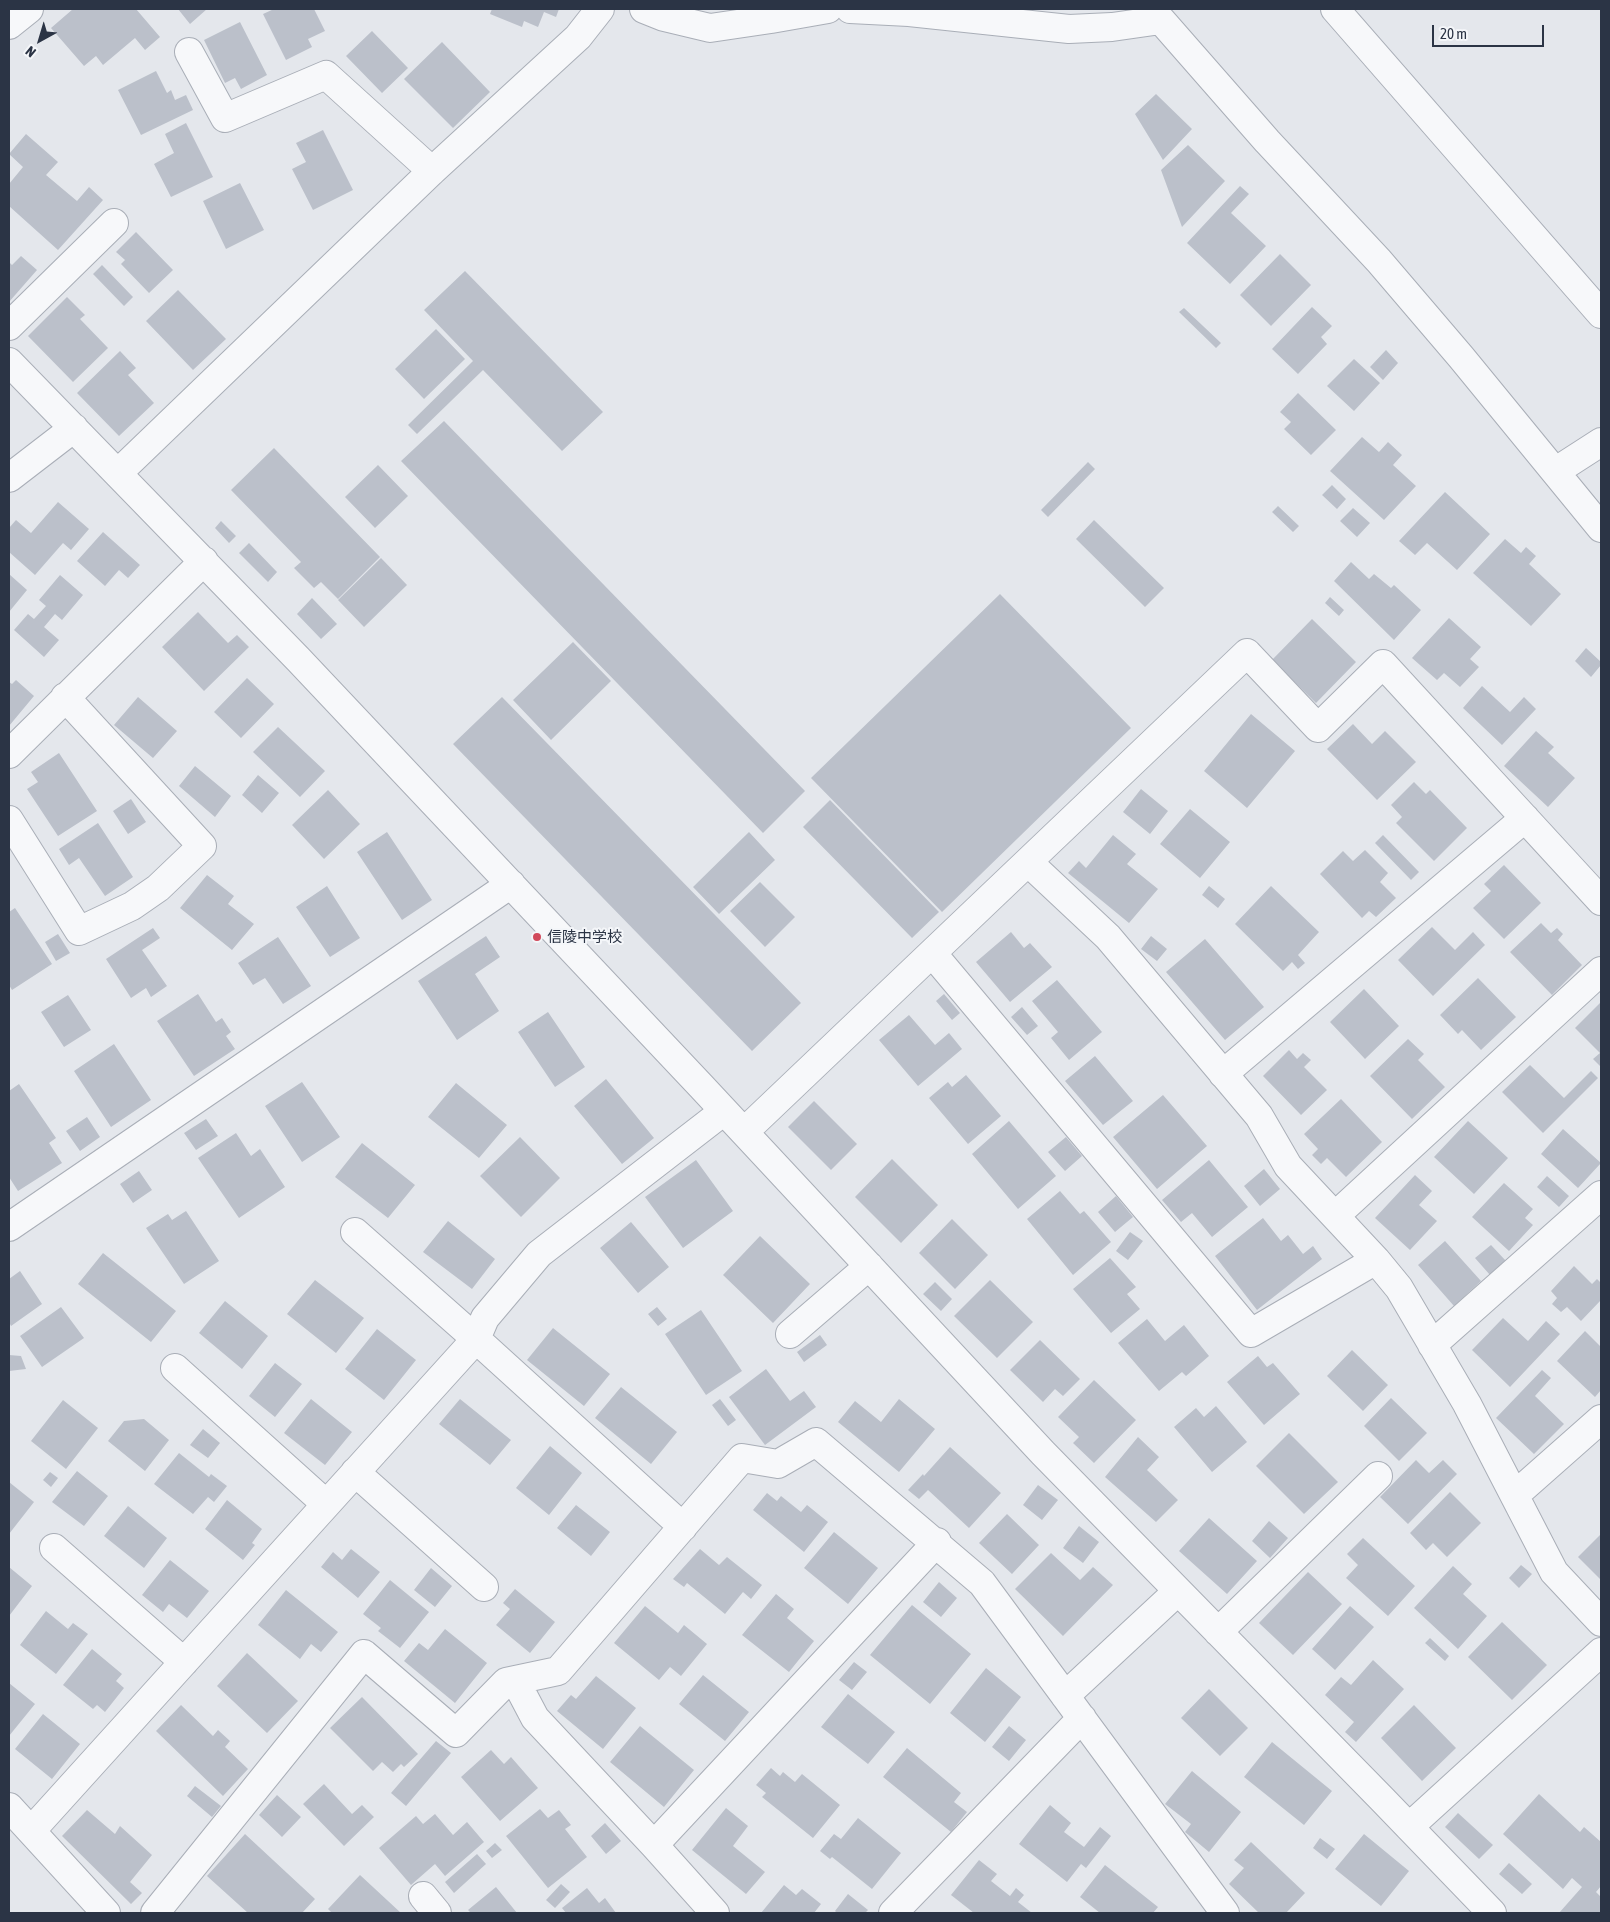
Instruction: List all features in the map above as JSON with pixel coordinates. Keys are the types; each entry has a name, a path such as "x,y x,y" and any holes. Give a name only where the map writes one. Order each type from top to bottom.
{"street":[{"path":"9,26 29,9"},
{"path":"118,473 432,171 578,37 600,9"},
{"path":"644,9 664,17 710,28 828,9"},
{"path":"850,9 909,12 1069,29 1112,18 1160,20 1267,141 1379,261 1468,364 1601,528"},
{"path":"1335,9 1601,314"},
{"path":"189,52 225,118 326,75 432,171"},
{"path":"9,326 114,223"},
{"path":"9,362 204,561 511,884 1043,1453 1492,1913"},
{"path":"9,478 74,428"},
{"path":"1556,471 1601,442"},
{"path":"9,754 204,561"},
{"path":"744,1132 1247,653 1318,728 1383,664 1601,902"},
{"path":"9,820 79,931 132,906 158,888 202,846 66,696"},
{"path":"1223,1074 1525,818"},
{"path":"1028,862 1108,937 1259,1116 1288,1166 1376,1260 1399,1288 1467,1404 1554,1572 1601,1622"},
{"path":"9,1227 511,884"},
{"path":"932,953 1251,1333 1376,1260"},
{"path":"1335,1216 1601,971"},
{"path":"31,1831 476,1339 485,1318 538,1254 724,1111"},
{"path":"1432,1345 1601,1195"},
{"path":"355,1232 683,1527"},
{"path":"790,1334 869,1266"},
{"path":"175,1368 326,1504"},
{"path":"1514,1495 1601,1419"},
{"path":"154,1913 364,1654 456,1733 506,1682 558,1671 742,1458 778,1464 816,1442 937,1542 982,1583 1082,1718 1215,1909"},
{"path":"355,1472 484,1587"},
{"path":"1218,1632 1378,1476"},
{"path":"654,1845 937,1542"},
{"path":"54,1548 184,1662"},
{"path":"1065,1696 1178,1591"},
{"path":"1409,1827 1601,1652"},
{"path":"514,1680 535,1718 654,1845 714,1913"},
{"path":"893,1913 1082,1718"},
{"path":"9,1807 106,1913"}],"building":[{"path":"73,9 136,9 160,37 145,50 135,38 103,65 96,56 84,66 51,28"},
{"path":"178,9 207,9 190,24"},
{"path":"274,9 314,9 325,31 308,39 312,47 286,60 263,14"},
{"path":"492,9 559,9 556,17 544,12 538,27 524,21 522,27 490,14"},
{"path":"240,22 267,75 241,89 235,78 225,83 204,40"},
{"path":"372,31 408,68 382,93 346,56"},
{"path":"442,42 490,92 453,128 404,79"},
{"path":"156,71 167,93 171,90 175,100 186,95 193,110 141,135 118,90"},
{"path":"1156,94 1192,129 1163,160 1135,114"},
{"path":"186,123 213,177 171,197 154,164 174,153 165,134"},
{"path":"323,130 353,190 313,210 292,169 306,162 296,143"},
{"path":"26,134 58,162 46,175 77,201 89,187 103,200 58,250 9,206 9,184 23,167 9,154"},
{"path":"1188,145 1225,181 1182,227 1161,170"},
{"path":"240,183 264,230 226,249 203,201"},
{"path":"1240,186 1249,194 1231,213 1266,246 1230,284 1187,243"},
{"path":"136,232 173,270 149,293 121,264 125,260 116,252"},
{"path":"1280,254 1311,285 1271,326 1240,295"},
{"path":"21,256 37,270 9,302 9,262 12,265"},
{"path":"102,265 133,297 124,306 93,274"},
{"path":"465,271 603,412 562,451 483,370 417,434 408,425 473,361 424,310"},
{"path":"178,290 226,339 193,370 146,321"},
{"path":"67,297 85,315 80,319 108,348 73,382 28,336"},
{"path":"1312,307 1332,326 1321,337 1327,344 1298,374 1272,349"},
{"path":"1184,308 1221,343 1216,348 1179,312"},
{"path":"436,329 465,359 424,399 395,369"},
{"path":"1386,350 1398,363 1383,380 1370,367"},
{"path":"120,351 136,368 128,375 154,403 119,436 77,393"},
{"path":"1354,359 1380,383 1354,411 1327,386"},
{"path":"1298,393 1336,430 1311,455 1284,429 1291,422 1280,412"},
{"path":"444,421 805,791 763,833 401,461"},
{"path":"1362,437 1379,452 1388,442 1402,455 1393,465 1416,486 1384,520 1330,471"},
{"path":"274,448 380,557 338,599 321,582 314,588 294,568 301,562 231,490"},
{"path":"1088,462 1095,469 1048,517 1041,510"},
{"path":"378,465 408,496 375,528 345,497"},
{"path":"1332,485 1346,499 1337,509 1322,495"},
{"path":"1445,492 1490,534 1457,570 1427,543 1415,555 1399,541"},
{"path":"58,502 89,529 71,550 63,543 35,575 9,552 9,528 16,520 31,533"},
{"path":"1278,506 1299,526 1293,532 1272,512"},
{"path":"1353,508 1370,523 1357,537 1340,521"},
{"path":"1094,520 1164,588 1145,607 1076,539"},
{"path":"221,521 236,536 229,543 215,528"},
{"path":"103,532 140,565 128,578 119,570 105,586 77,561"},
{"path":"1505,539 1521,553 1526,547 1536,556 1529,564 1561,594 1531,626 1473,573"},
{"path":"249,543 277,572 268,582 239,553"},
{"path":"381,558 407,585 364,627 338,600"},
{"path":"1351,562 1369,579 1374,574 1391,588 1394,585 1421,610 1394,640 1334,581"},
{"path":"9,574 27,590 9,612"},
{"path":"60,575 83,595 62,620 55,614 44,627 59,640 44,657 14,630 28,614 34,619 46,606 39,600"},
{"path":"1000,594 1131,728 942,912 811,778"},
{"path":"1330,597 1344,610 1339,616 1325,603"},
{"path":"312,598 337,624 321,639 297,614"},
{"path":"198,612 228,643 237,635 249,647 204,691 162,647"},
{"path":"1449,618 1481,647 1470,659 1479,667 1460,687 1444,673 1437,680 1412,658"},
{"path":"1312,619 1356,662 1316,703 1272,660"},
{"path":"573,642 611,681 551,740 513,700"},
{"path":"1586,648 1601,662 1601,665 1591,677 1575,661"},
{"path":"247,678 274,704 241,738 214,712"},
{"path":"16,680 34,696 9,726 9,682 12,684"},
{"path":"1482,686 1510,712 1524,697 1536,709 1502,745 1463,708"},
{"path":"138,697 177,731 153,758 114,725"},
{"path":"502,697 801,1003 752,1051 453,744"},
{"path":"1251,714 1295,751 1247,808 1204,771"},
{"path":"1353,724 1372,744 1385,731 1416,762 1377,800 1327,749"},
{"path":"278,727 325,771 300,797 253,752"},
{"path":"1536,731 1554,747 1548,753 1575,778 1548,807 1504,766"},
{"path":"59,753 97,811 58,836 27,789 38,782 31,772"},
{"path":"195,766 231,796 215,817 179,786"},
{"path":"258,775 279,793 262,813 242,795"},
{"path":"1414,782 1426,794 1430,790 1467,828 1434,861 1396,823 1402,817 1391,805"},
{"path":"1141,789 1168,811 1150,834 1123,812"},
{"path":"328,790 360,824 324,859 292,825"},
{"path":"131,799 146,822 128,834 113,811"},
{"path":"830,800 939,912 912,938 803,827"},
{"path":"1190,809 1230,842 1200,878 1160,844"},
{"path":"98,823 133,877 105,896 79,858 69,865 59,849"},
{"path":"387,832 432,900 402,920 357,852"},
{"path":"749,832 775,860 719,914 693,887"},
{"path":"1113,835 1136,854 1127,864 1158,889 1129,923 1068,873 1079,861 1086,868"},
{"path":"1383,835 1419,872 1411,880 1375,843"},
{"path":"1365,850 1388,873 1380,882 1396,898 1376,917 1369,911 1362,918 1320,874 1343,851 1353,861"},
{"path":"1504,865 1541,903 1504,939 1473,908 1491,891 1484,884"},
{"path":"207,875 234,896 228,904 254,924 232,950 180,908"},
{"path":"760,882 795,917 765,947 730,911"},
{"path":"327,886 360,938 330,957 296,907"},
{"path":"1209,886 1225,899 1218,908 1202,895"},
{"path":"1271,886 1319,932 1298,955 1305,963 1298,969 1292,962 1283,971 1235,924"},
{"path":"15,908 52,964 12,990 9,985 9,912"},
{"path":"1541,923 1551,933 1557,928 1563,934 1558,940 1582,965 1552,995 1510,952"},
{"path":"1432,927 1455,950 1473,932 1485,945 1433,996 1398,960"},
{"path":"153,928 160,938 142,950 167,986 151,997 146,988 131,998 106,959"},
{"path":"1011,932 1024,948 1030,943 1052,967 1010,1002 976,962"},
{"path":"58,934 70,953 56,961 45,942"},
{"path":"486,936 500,957 475,974 499,1011 457,1040 418,981"},
{"path":"1151,936 1167,949 1157,961 1141,949"},
{"path":"278,937 311,986 283,1004 265,978 253,985 238,963"},
{"path":"1205,939 1264,1007 1225,1040 1166,972"},
{"path":"1478,978 1516,1017 1481,1050 1462,1030 1458,1034 1440,1015"},
{"path":"1057,980 1102,1032 1069,1060 1051,1038 1058,1032 1032,1001"},
{"path":"1364,989 1399,1026 1365,1059 1330,1022"},
{"path":"198,994 216,1022 222,1018 231,1032 226,1036 235,1049 194,1076 157,1021"},
{"path":"944,994 960,1013 952,1020 936,1001"},
{"path":"68,995 91,1030 64,1047 41,1012"},
{"path":"1601,1002 1601,1067 1593,1059 1600,1053 1575,1028"},
{"path":"1022,1007 1038,1026 1027,1035 1011,1017"},
{"path":"548,1012 585,1067 555,1087 518,1032"},
{"path":"909,1015 935,1045 949,1033 962,1049 918,1086 879,1040"},
{"path":"1408,1039 1424,1054 1418,1060 1445,1087 1412,1119 1370,1076"},
{"path":"114,1044 151,1100 111,1127 74,1071"},
{"path":"1289,1050 1297,1059 1303,1053 1311,1060 1304,1067 1327,1090 1301,1115 1263,1076"},
{"path":"1095,1056 1133,1101 1103,1125 1065,1081"},
{"path":"1530,1065 1564,1098 1591,1071 1598,1078 1543,1133 1502,1092"},
{"path":"966,1075 1001,1116 968,1144 929,1098 948,1082 952,1087"},
{"path":"606,1079 654,1138 622,1164 574,1106"},
{"path":"302,1082 340,1137 302,1162 265,1106"},
{"path":"456,1083 507,1125 479,1158 428,1117"},
{"path":"19,1084 56,1138 49,1143 62,1163 18,1191 9,1177 9,1091"},
{"path":"1163,1095 1207,1146 1157,1189 1113,1137"},
{"path":"1341,1099 1382,1142 1346,1177 1327,1158 1321,1164 1312,1155 1318,1149 1304,1134"},
{"path":"814,1101 857,1144 831,1170 788,1127"},
{"path":"87,1117 100,1137 80,1151 66,1131"},
{"path":"206,1119 218,1136 196,1150 184,1133"},
{"path":"1009,1121 1056,1176 1018,1209 972,1154"},
{"path":"1468,1121 1508,1158 1474,1194 1434,1157"},
{"path":"1563,1129 1601,1163 1578,1188 1541,1154"},
{"path":"236,1133 251,1156 260,1149 285,1187 239,1218 198,1158"},
{"path":"520,1137 560,1178 521,1217 480,1176"},
{"path":"1066,1137 1082,1156 1065,1171 1048,1152"},
{"path":"362,1143 415,1185 388,1218 335,1177"},
{"path":"892,1159 938,1205 901,1243 855,1197"},
{"path":"696,1160 733,1211 683,1248 645,1197"},
{"path":"1209,1160 1248,1207 1212,1237 1192,1213 1181,1222 1162,1200"},
{"path":"1264,1169 1280,1189 1260,1206 1244,1186"},
{"path":"139,1171 152,1190 133,1203 120,1184"},
{"path":"1415,1175 1432,1191 1419,1205 1437,1221 1410,1250 1375,1218"},
{"path":"1547,1176 1569,1196 1559,1207 1537,1187"},
{"path":"1504,1183 1533,1209 1525,1218 1533,1225 1509,1251 1472,1217"},
{"path":"1060,1191 1080,1214 1084,1211 1111,1242 1073,1275 1027,1219"},
{"path":"1116,1196 1133,1217 1115,1232 1098,1212"},
{"path":"186,1211 219,1261 184,1284 146,1228 168,1214 172,1220"},
{"path":"1263,1218 1281,1241 1288,1235 1303,1254 1313,1246 1322,1259 1257,1310 1215,1256"},
{"path":"952,1219 988,1255 955,1289 919,1253"},
{"path":"448,1221 495,1259 472,1289 423,1252"},
{"path":"631,1222 669,1267 638,1293 600,1248"},
{"path":"1130,1232 1143,1241 1128,1260 1116,1251"},
{"path":"760,1236 810,1284 773,1323 723,1275"},
{"path":"1445,1241 1481,1281 1454,1306 1418,1265"},
{"path":"1491,1245 1506,1261 1490,1275 1475,1258"},
{"path":"103,1253 176,1311 151,1342 78,1284"},
{"path":"1110,1258 1136,1287 1127,1294 1140,1309 1111,1333 1073,1289"},
{"path":"1574,1266 1592,1284 1597,1279 1601,1283 1601,1300 1581,1321 1567,1307 1561,1312 1552,1304 1557,1298 1551,1291"},
{"path":"20,1271 42,1304 11,1326 9,1322 9,1279"},
{"path":"315,1280 364,1318 336,1353 287,1314"},
{"path":"990,1280 1033,1322 997,1358 954,1316"},
{"path":"935,1282 952,1299 941,1311 923,1294"},
{"path":"225,1301 268,1336 242,1369 199,1333"},
{"path":"61,1307 84,1338 42,1367 20,1336"},
{"path":"657,1307 667,1319 658,1326 648,1314"},
{"path":"701,1310 742,1371 706,1395 665,1334"},
{"path":"1503,1318 1528,1341 1546,1321 1560,1334 1510,1387 1472,1350"},
{"path":"1147,1319 1165,1341 1184,1325 1209,1356 1186,1376 1182,1372 1159,1391 1118,1343"},
{"path":"553,1328 610,1374 584,1406 527,1360"},
{"path":"377,1329 416,1360 384,1400 345,1369"},
{"path":"1585,1331 1601,1347 1601,1390 1595,1397 1557,1361"},
{"path":"820,1335 827,1345 804,1362 797,1352"},
{"path":"1040,1340 1080,1379 1063,1396 1055,1389 1043,1402 1010,1370"},
{"path":"1352,1350 1388,1385 1363,1411 1327,1376"},
{"path":"9,1355 21,1356 26,1369 9,1371"},
{"path":"1258,1356 1267,1367 1273,1363 1300,1394 1264,1425 1227,1382"},
{"path":"275,1363 302,1384 275,1417 249,1396"},
{"path":"766,1369 790,1401 804,1391 816,1407 765,1445 729,1397"},
{"path":"1542,1370 1551,1378 1535,1396 1564,1424 1534,1454 1496,1418"},
{"path":"1094,1380 1136,1420 1094,1463 1073,1443 1079,1437 1058,1417"},
{"path":"621,1387 677,1432 651,1464 595,1418"},
{"path":"1391,1398 1427,1433 1399,1461 1364,1426"},
{"path":"311,1399 352,1432 325,1465 284,1433"},
{"path":"460,1399 511,1440 490,1465 439,1424"},
{"path":"720,1399 736,1420 728,1426 712,1405"},
{"path":"899,1399 935,1429 899,1472 838,1422 855,1401 881,1422"},
{"path":"63,1400 98,1428 66,1469 31,1441"},
{"path":"1216,1406 1247,1442 1212,1472 1174,1427 1196,1408 1204,1417"},
{"path":"144,1419 169,1440 145,1471 108,1441 124,1421"},
{"path":"203,1429 220,1443 208,1458 190,1445"},
{"path":"1289,1433 1338,1482 1304,1514 1256,1466"},
{"path":"1138,1437 1159,1457 1147,1470 1178,1500 1156,1522 1105,1477"},
{"path":"550,1446 582,1473 549,1515 516,1488"},
{"path":"950,1447 1001,1493 969,1528 928,1490 919,1499 908,1490 923,1474 924,1476"},
{"path":"179,1453 209,1477 211,1474 227,1486 214,1502 208,1497 193,1514 154,1484"},
{"path":"1416,1460 1429,1473 1443,1460 1457,1474 1408,1524 1380,1497"},
{"path":"77,1471 108,1496 84,1526 52,1502"},
{"path":"50,1472 58,1478 51,1487 43,1480"},
{"path":"9,1482 34,1502 9,1534"},
{"path":"1038,1485 1058,1500 1042,1520 1023,1505"},
{"path":"1450,1492 1481,1523 1447,1557 1433,1543 1426,1550 1410,1533"},
{"path":"767,1493 777,1501 781,1496 801,1512 807,1505 828,1522 804,1552 753,1510"},
{"path":"227,1500 262,1529 252,1543 255,1545 243,1560 205,1529"},
{"path":"576,1505 610,1532 591,1556 557,1528"},
{"path":"128,1506 167,1538 144,1568 104,1536"},
{"path":"1007,1514 1039,1545 1012,1574 979,1543"},
{"path":"1209,1518 1257,1561 1227,1594 1179,1551"},
{"path":"1269,1521 1288,1538 1270,1558 1252,1541"},
{"path":"1079,1526 1099,1542 1083,1563 1063,1548"},
{"path":"834,1532 878,1568 848,1604 804,1568"},
{"path":"1601,1534 1601,1580 1578,1557"},
{"path":"1363,1538 1415,1586 1388,1616 1346,1578 1358,1565 1347,1554"},
{"path":"351,1549 380,1572 358,1598 321,1567 333,1552 342,1560"},
{"path":"700,1549 719,1565 727,1557 762,1585 751,1599 743,1592 725,1614 687,1583 684,1587 673,1579"},
{"path":"1051,1553 1080,1580 1093,1567 1113,1585 1063,1636 1015,1589"},
{"path":"170,1560 209,1591 187,1618 169,1604 163,1612 142,1595"},
{"path":"1521,1565 1532,1574 1519,1588 1509,1578"},
{"path":"1453,1566 1472,1584 1463,1594 1487,1616 1458,1649 1414,1608"},
{"path":"9,1567 32,1586 9,1616"},
{"path":"431,1568 452,1586 435,1607 414,1590"},
{"path":"1308,1572 1342,1604 1293,1655 1259,1623"},
{"path":"390,1580 429,1612 400,1648 378,1631 381,1628 363,1614"},
{"path":"939,1582 957,1598 941,1617 923,1602"},
{"path":"515,1589 555,1622 530,1653 496,1625 510,1609 503,1603"},
{"path":"286,1590 338,1632 321,1652 311,1644 300,1659 258,1625"},
{"path":"776,1594 794,1609 787,1618 814,1641 789,1672 742,1635"},
{"path":"912,1605 971,1654 930,1704 870,1655"},
{"path":"645,1606 678,1633 684,1625 707,1644 681,1676 670,1667 659,1680 614,1643"},
{"path":"1350,1606 1374,1627 1335,1670 1312,1649"},
{"path":"46,1611 68,1629 73,1623 88,1634 56,1674 20,1645"},
{"path":"1502,1622 1547,1665 1512,1700 1468,1657"},
{"path":"445,1629 487,1663 455,1703 404,1661 419,1643 428,1650"},
{"path":"1430,1638 1449,1656 1445,1661 1425,1643"},
{"path":"92,1649 122,1674 116,1681 124,1688 105,1712 97,1705 93,1709 63,1685"},
{"path":"247,1653 298,1701 267,1733 217,1686"},
{"path":"1373,1660 1404,1689 1356,1742 1345,1732 1354,1722 1325,1695 1341,1677 1351,1685"},
{"path":"854,1662 867,1672 852,1690 839,1680"},
{"path":"986,1668 1021,1697 985,1742 950,1713"},
{"path":"703,1675 749,1712 725,1741 679,1704"},
{"path":"596,1676 636,1708 603,1749 557,1711 571,1695 576,1699"},
{"path":"9,1683 35,1704 9,1736"},
{"path":"1209,1689 1248,1728 1220,1756 1181,1718"},
{"path":"848,1694 895,1732 868,1764 821,1727"},
{"path":"362,1697 418,1754 404,1767 401,1764 393,1772 382,1762 373,1771 330,1728"},
{"path":"181,1705 213,1736 218,1730 230,1741 225,1747 248,1769 223,1796 156,1731"},
{"path":"1414,1705 1456,1748 1422,1781 1381,1738"},
{"path":"43,1714 80,1744 52,1779 15,1749"},
{"path":"640,1726 694,1770 664,1807 610,1762"},
{"path":"1009,1726 1026,1740 1009,1761 992,1747"},
{"path":"436,1741 451,1753 406,1806 391,1793"},
{"path":"1272,1742 1332,1791 1304,1825 1244,1777"},
{"path":"907,1748 961,1793 954,1802 967,1812 951,1832 883,1777"},
{"path":"491,1750 504,1764 511,1757 538,1788 500,1821 461,1777"},
{"path":"771,1768 780,1776 783,1772 795,1782 802,1774 840,1805 813,1838 762,1797 766,1793 756,1785"},
{"path":"1192,1771 1241,1812 1209,1852 1185,1832 1191,1824 1165,1804"},
{"path":"324,1784 352,1814 362,1805 374,1817 344,1846 303,1804"},
{"path":"195,1786 221,1806 212,1817 187,1796"},
{"path":"1539,1794 1580,1832 1584,1827 1601,1842 1601,1886 1596,1892 1601,1897 1601,1913 1559,1913 1582,1887 1572,1878 1563,1889 1503,1834"},
{"path":"277,1795 301,1817 282,1837 259,1815"},
{"path":"1050,1805 1071,1823 1064,1832 1084,1847 1100,1827 1111,1836 1086,1868 1081,1864 1067,1882 1019,1844"},
{"path":"726,1808 748,1826 733,1846 765,1872 746,1894 692,1850"},
{"path":"540,1809 548,1818 559,1810 571,1825 565,1829 587,1857 548,1888 506,1836"},
{"path":"87,1810 115,1834 120,1826 152,1855 130,1882 142,1893 131,1904 62,1836"},
{"path":"1458,1813 1493,1845 1479,1859 1445,1827"},
{"path":"435,1814 453,1835 467,1822 484,1842 445,1876 435,1864 411,1885 379,1848 416,1816 423,1824"},
{"path":"858,1818 901,1853 872,1889 832,1857 830,1859 820,1851 834,1834 841,1839"},
{"path":"605,1823 621,1841 606,1854 591,1836"},
{"path":"245,1834 315,1899 302,1913 248,1913 207,1876"},
{"path":"1364,1834 1409,1871 1381,1906 1335,1869"},
{"path":"1320,1838 1335,1849 1327,1859 1313,1848"},
{"path":"1251,1842 1305,1893 1286,1913 1259,1913 1229,1884 1244,1868 1234,1860"},
{"path":"495,1843 502,1850 492,1858 486,1851"},
{"path":"477,1854 486,1864 454,1893 445,1882"},
{"path":"979,1860 997,1874 991,1881 1010,1896 1016,1888 1024,1895 1018,1902 1032,1913 974,1913 951,1895"},
{"path":"1509,1863 1532,1884 1522,1894 1499,1874"},
{"path":"1105,1865 1158,1907 1153,1913 1100,1913 1080,1897"},
{"path":"360,1875 401,1913 332,1913 328,1909"},
{"path":"561,1884 570,1892 555,1908 546,1900"},
{"path":"784,1885 796,1895 802,1889 821,1904 814,1913 761,1913"},
{"path":"496,1887 517,1913 471,1913 468,1910"},
{"path":"587,1888 599,1903 605,1898 616,1913 566,1913 562,1908"},
{"path":"848,1894 868,1910 865,1913 837,1913 835,1911"}],"place":[{"name":"信陵中学校","path":"537,937"}]}
